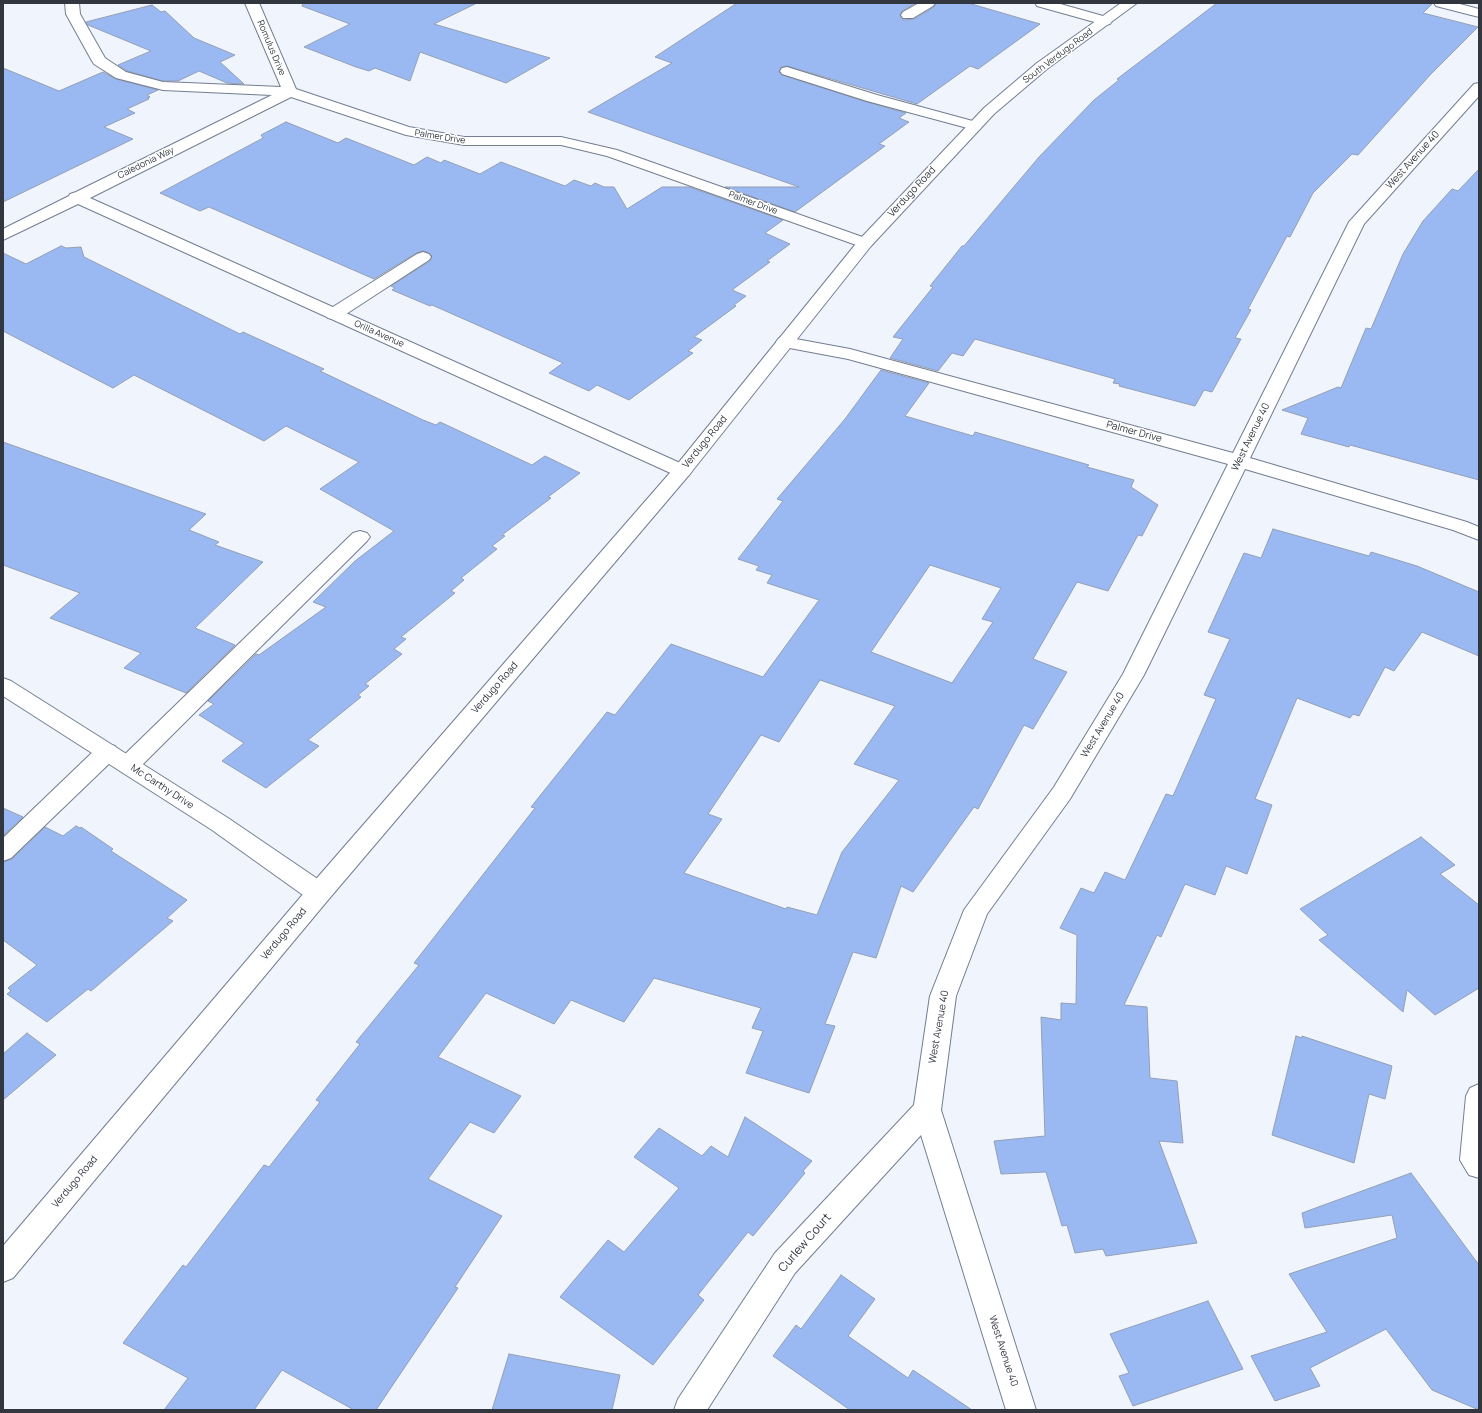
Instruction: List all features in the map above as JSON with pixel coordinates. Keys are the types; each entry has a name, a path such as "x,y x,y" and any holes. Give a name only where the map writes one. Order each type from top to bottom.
{"street":[{"name":"Palmer Drive","path":"72,3 72,14 99,61 121,75 163,86 290,92 406,131 464,141 561,141 612,153 865,243"},
{"name":"Romulus Drive","path":"252,3 290,92"},
{"path":"908,15 928,3"},
{"path":"1042,3 1105,21"},
{"name":"South Verdugo Road","path":"982,118 1042,66 1130,3"},
{"path":"1441,3 1479,13"},
{"path":"787,71 872,98 982,118"},
{"name":"West Avenue 40","path":"1021,1410 927,1110 943,996 976,910 1062,793 1133,675 1357,222 1479,87"},
{"name":"Caledonia Way","path":"3,235 76,197 290,92"},
{"name":"Verdugo Road","path":"3,1268 319,893 682,471 865,243 982,118"},
{"name":"Orilla Avenue","path":"76,197 682,471"},
{"path":"334,314 423,257"},
{"name":"Palmer Drive","path":"785,342 850,354 1239,461 1460,526 1479,534"},
{"path":"128,765 360,537"},
{"name":"Mc Carthy Drive","path":"3,686 220,824 319,893"},
{"path":"3,852 107,752"},
{"path":"1479,1096 1474,1160 1479,1166"},
{"name":"Curlew Court","path":"688,1410 785,1263 927,1110"}],"building":[{"path":"303,3 477,3 434,24 550,58 506,83 420,52 410,81 375,68 369,71 356,67 304,47 350,24 302,6"},
{"path":"737,3 916,3 902,11 900,16 903,20 914,19 934,7 936,3 968,3 1040,24 978,69 970,66 917,104 787,66 781,67 779,72 782,75 906,113 899,118 909,122 879,144 885,146 795,212 725,187 799,187 588,112 672,63 655,57"},
{"path":"1217,3 1433,3 1423,13 1478,27 1431,74 1358,155 1352,154 1313,193 1290,237 1287,236 1248,309 1251,310 1235,338 1241,339 1212,392 1204,390 1195,406 1119,386 1120,384 1113,383 1115,379 975,339 963,356 952,353 938,371 890,358 903,339 893,337 933,287 930,286 962,246 964,246 1039,157 1094,100 1119,80 1117,79"},
{"path":"152,5 161,12 165,11 194,38 235,55 220,62 244,84 227,83 199,71 178,81 163,81 127,71 118,65 151,51 88,25 86,22"},
{"path":"3,68 59,91 103,72 116,79 158,90 147,95 150,97 147,98 149,99 127,109 135,113 104,127 133,139 3,202"},
{"path":"286,122 338,143 346,138 414,165 427,157 441,163 444,160 480,174 501,162 565,186 574,180 591,186 595,183 604,187 614,187 627,209 662,187 689,187 783,220 765,233 790,244 767,261 770,262 732,290 746,296 734,305 736,306 694,337 702,340 688,351 693,353 629,400 597,385 589,391 549,373 563,363 432,305 430,306 392,290 395,288 391,286 430,261 432,256 429,253 423,251 416,253 374,279 209,207 200,211 160,193 263,138 261,135"},
{"path":"1479,169 1479,480 1350,445 1349,447 1301,434 1308,418 1282,410 1338,387 1341,388 1366,328 1371,329 1403,254 1423,221 1452,189 1458,191"},
{"path":"61,246 66,248 81,247 84,257 240,334 243,332 324,369 320,371 423,420 436,425 440,422 532,465 545,456 580,473 548,497 551,498 502,535 505,536 492,546 497,549 461,578 464,580 451,591 455,593 401,637 406,639 394,649 402,654 365,684 369,686 358,695 361,697 308,740 319,746 266,788 222,761 244,743 199,715 214,704 208,701 256,654 259,655 326,607 313,602 355,561 394,531 320,489 359,462 286,426 264,441 134,375 113,388 3,331 3,253 26,264"},
{"path":"881,370 929,383 905,416 973,436 975,432 1089,465 1087,467 1134,480 1131,487 1158,505 1142,536 1138,535 1108,591 1077,582 1033,659 1067,672 1033,729 1024,725 978,809 974,807 913,892 901,886 876,958 853,952 825,1024 835,1026 809,1093 746,1073 763,1031 752,1028 761,1008 654,978 624,1022 571,1000 554,1024 486,993 438,1057 521,1096 494,1133 470,1122 428,1179 502,1216 455,1287 458,1288 376,1410 354,1410 282,1370 254,1410 164,1410 188,1378 123,1343 183,1265 186,1267 264,1165 269,1167 320,1102 316,1100 360,1044 356,1042 419,965 414,963 535,808 531,807 607,712 615,715 671,644 763,677 819,600 767,583 772,575 756,570 759,566 738,559 783,501 777,499 845,419","holes":["930,565 1001,588 982,619 993,622 952,683 871,652","820,680 895,706 854,764 899,780 842,852 817,915 787,907 786,909 684,873 722,819 708,814 761,735 779,742"]},
{"path":"3,442 206,514 189,530 219,542 215,545 263,562 195,628 235,645 186,693 124,668 141,653 50,618 80,593 3,565"},
{"path":"1273,529 1369,556 1371,552 1417,566 1479,592 1479,656 1422,632 1394,671 1385,667 1359,716 1353,714 1350,718 1297,698 1255,799 1272,805 1247,874 1226,866 1215,895 1185,884 1161,937 1157,935 1124,1005 1147,1007 1150,1078 1177,1081 1183,1143 1159,1141 1197,1243 1106,1256 1103,1249 1075,1253 1067,1225 1062,1226 1046,1172 1001,1174 994,1141 1045,1136 1041,1017 1061,1020 1061,1003 1076,1004 1077,935 1060,928 1081,888 1094,893 1105,872 1125,880 1166,794 1173,796 1216,699 1204,695 1230,639 1208,632 1244,553 1261,558"},
{"path":"3,808 23,817 3,836"},
{"path":"76,826 81,827 113,849 111,851 187,900 167,918 173,921 91,991 88,989 47,1022 7,994 11,991 8,988 37,965 3,940 3,862 12,859 45,827 63,836"},
{"path":"1421,837 1455,865 1440,874 1479,905 1479,988 1435,1015 1407,990 1403,1012 1319,940 1328,935 1300,909"},
{"path":"27,1033 56,1055 3,1100 3,1054"},
{"path":"1296,1036 1302,1038 1302,1036 1392,1066 1385,1099 1369,1094 1354,1163 1272,1135"},
{"path":"745,1117 812,1161 803,1171 805,1173 753,1236 748,1232 698,1295 704,1300 653,1365 560,1297 608,1240 624,1252 679,1188 634,1157 659,1128 702,1156 711,1146 728,1157"},
{"path":"1411,1173 1479,1265 1479,1410 1432,1390 1386,1329 1310,1368 1320,1386 1275,1401 1251,1356 1327,1332 1289,1274 1397,1238 1392,1215 1305,1228 1302,1213"},
{"path":"841,1275 875,1299 848,1336 908,1378 913,1370 972,1410 850,1410 773,1356 796,1325 801,1329"},
{"path":"1208,1301 1243,1369 1133,1406 1119,1376 1129,1373 1110,1334"},
{"path":"509,1354 620,1375 612,1410 492,1410"}]}
